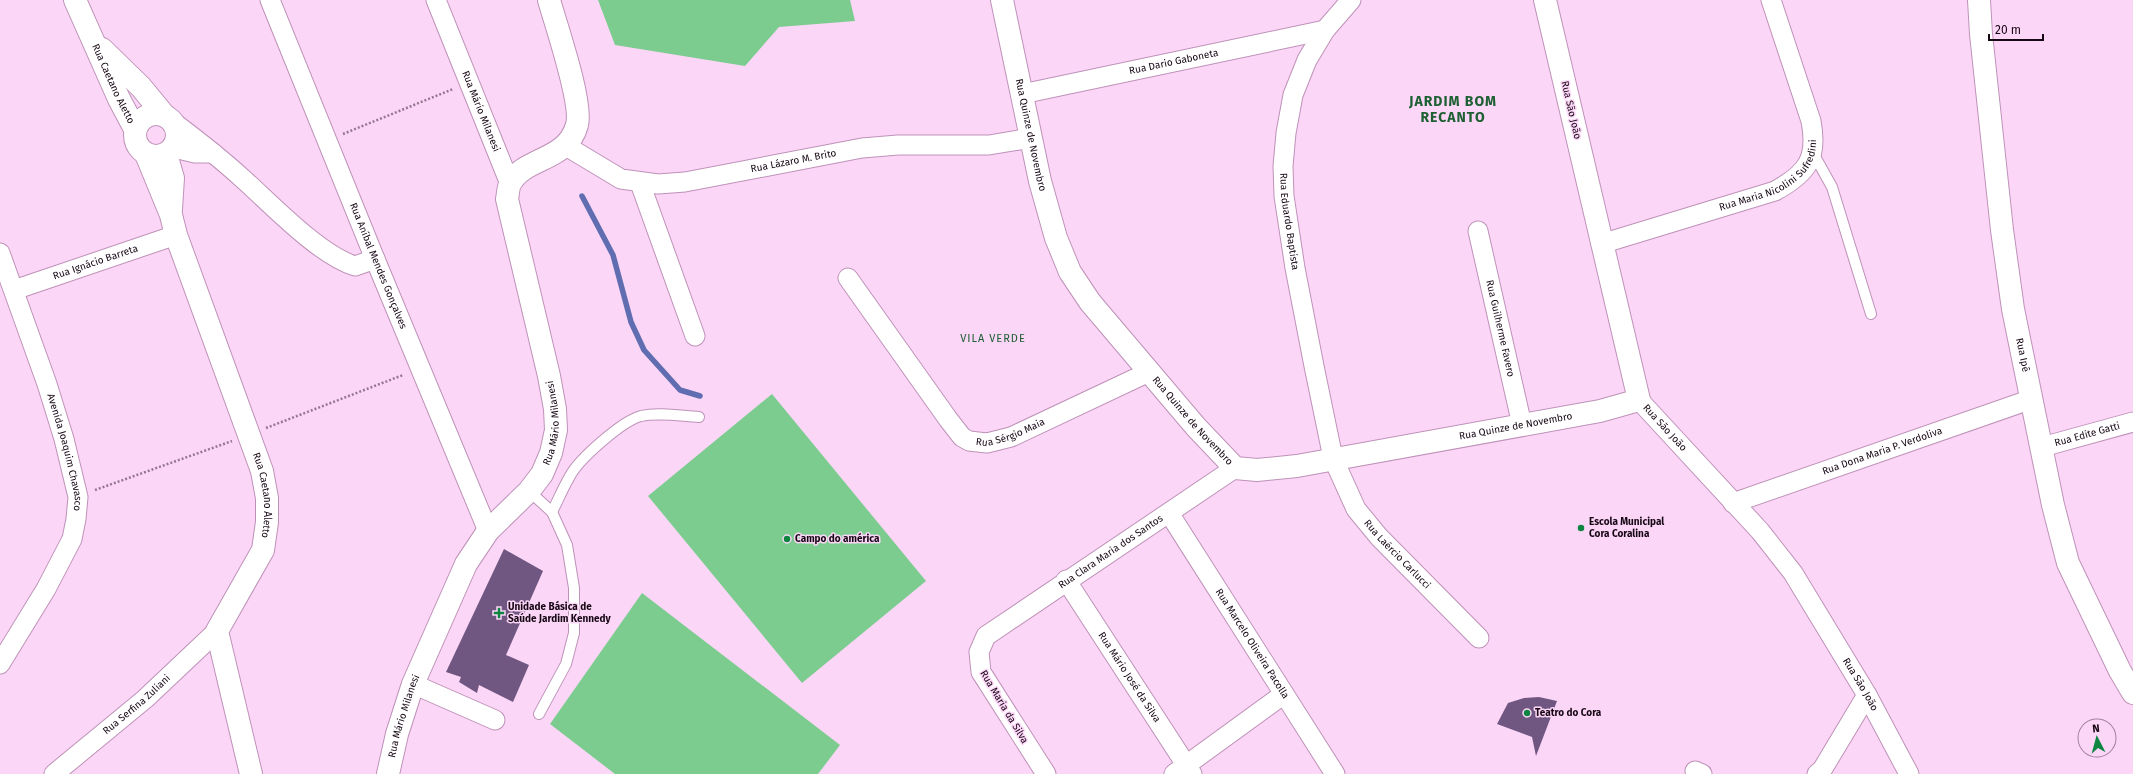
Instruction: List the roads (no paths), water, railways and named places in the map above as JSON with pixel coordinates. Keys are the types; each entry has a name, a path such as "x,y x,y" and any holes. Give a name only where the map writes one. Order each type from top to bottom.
{"street":[{"name":"Rua Caetano Aletto","path":"75,0 119,99 135,129"},
{"name":"Rua Aníbal Mendes Gonçalves","path":"270,0 375,259 488,531"},
{"name":"Rua Mário Milanesi","path":"388,774 397,734 413,684 466,564 488,531 530,491 542,474 551,453 556,430 555,409 549,376 507,199 510,184 468,83 436,0"},
{"path":"510,184 521,172 566,146 572,137 577,123 577,111 566,58 549,0"},
{"name":"Rua Quinze de Novembro","path":"1002,0 1040,181 1056,238 1070,272 1090,302 1149,372 1235,468 1276,469 1600,411 1639,400"},
{"name":"Rua Eduardo Baptista","path":"1333,458 1295,268 1284,196 1283,166 1286,133 1293,95 1307,60 1325,30 1351,0"},
{"name":"Rua São João","path":"1545,0 1601,244 1639,400 1760,531 1793,573 1867,695 1909,774"},
{"name":"Rua Maria Nicolini Sufredini","path":"1601,244 1775,191 1794,181 1806,166 1813,152 1814,140 1811,121 1771,0"},
{"name":"Rua Ipê","path":"1979,0 1981,34 2002,230 2013,309 2053,505 2068,563 2120,671 2133,693"},
{"name":"Rua Dario Gaboneta","path":"1022,94 1325,30"},
{"name":"Rua Caetano Aletto","path":"92,37 141,87 168,118"},
{"path":"213,153 162,152 138,148 135,139 135,129 142,119 152,114 168,118 213,153 273,208 338,259 355,266 375,259"},
{"path":"162,152 178,139 177,130 168,118"},
{"name":"Rua Lázaro M. Brito","path":"566,146 621,179 640,183 685,182 862,148 898,145 989,144 1031,138"},
{"name":"Rua Caetano Aletto","path":"162,152 173,178 173,225 262,471 267,498 267,522 263,550 217,631"},
{"path":"640,183 695,336"},
{"name":"Rua Ignácio Barreta","path":"14,290 173,225"},
{"name":"Rua Guilherme Favero","path":"1478,231 1522,425"},
{"name":"Avenida Joaquim Chavasco","path":"0,253 64,439 78,497 72,540 46,589 0,664"},
{"name":"Rua Sérgio Maia","path":"848,278 948,420 962,437 968,441 987,443 1011,437 1149,372"},
{"name":"Rua Dona Maria P. Verdoliva","path":"1733,503 2032,399"},
{"name":"Rua Edite Gatti","path":"2042,447 2133,422"},
{"name":"Rua Laércio Carlucci","path":"1333,458 1356,509 1379,537 1479,638"},
{"name":"Rua Clara Maria dos Santos","path":"986,636 1066,580 1235,468"},
{"name":"Rua Marcelo Oliveira Pacolla","path":"1169,513 1335,774"},
{"name":"Rua Mário José da Silva","path":"1066,580 1184,771"},
{"path":"217,631 251,774"},
{"name":"Rua Serfina Zuliani","path":"54,774 145,699 217,631"},
{"name":"Rua Maria da Silva","path":"986,636 979,652 981,672 1046,774"},
{"path":"413,684 495,720"},
{"path":"1184,771 1284,694"},
{"path":"1817,774 1822,770 1867,695"}],"lane":[{"path":"1813,152 1832,187 1871,314"},
{"path":"552,512 570,475 592,452 620,427 641,416 667,415 699,417"},
{"path":"530,491 552,512 568,552 574,588 574,632 566,664 539,714"}],"waterway":[{"path":"582,196 613,255 631,322 644,350 680,390 700,396"}],"place":[{"name":"Escola Municipal Cora Coralina","path":"1581,528"},
{"name":"Campo do américa","path":"787,539"},
{"name":"Unidade Básica de Saúde Jardim Kennedy","path":"499,613"},
{"name":"Teatro do Cora","path":"1527,713"}],"district":[{"name":"JARDIM BOM RECANTO","path":"1453,110"},
{"name":"VILA VERDE","path":"993,338"}]}
